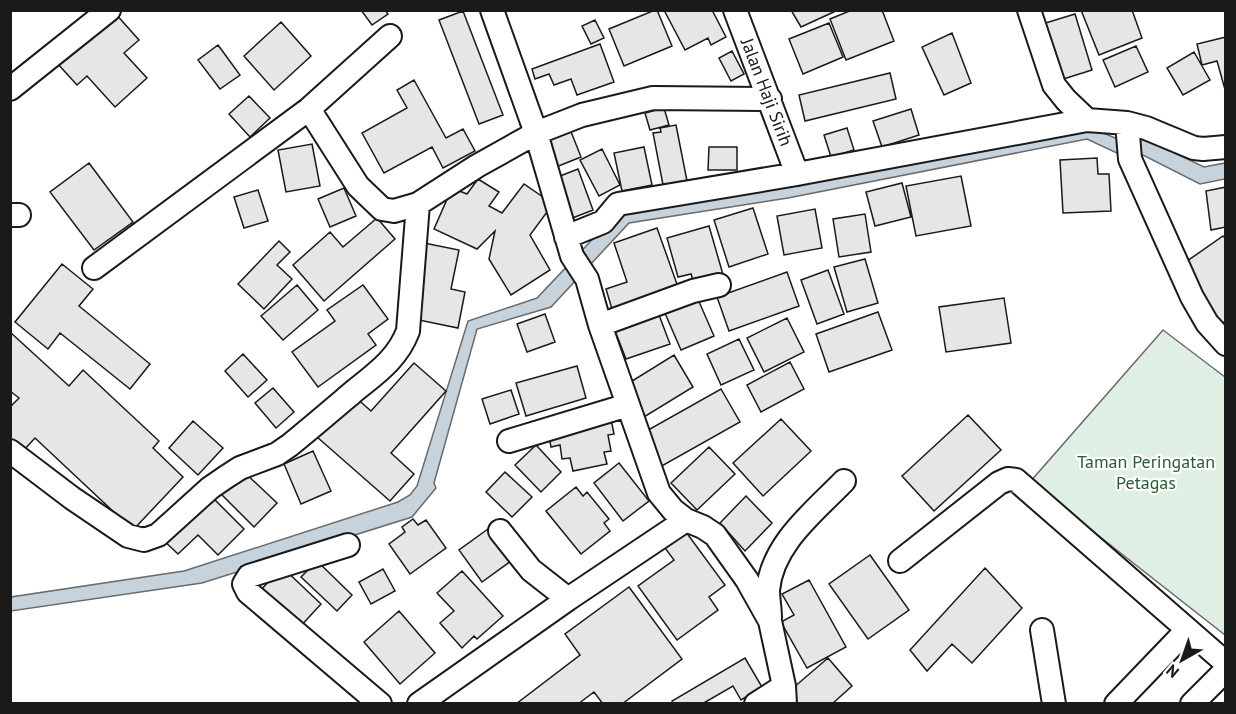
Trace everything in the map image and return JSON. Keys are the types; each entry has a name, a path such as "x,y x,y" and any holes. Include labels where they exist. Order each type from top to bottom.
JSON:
{"street":[{"path":"10,89 109,10"},
{"path":"492,10 536,133 569,246 587,279 600,325 659,493 673,510 686,520 703,526 715,535 747,580 770,621"},
{"name":"Jalan Haji Sirih","path":"735,10 797,174"},
{"path":"1029,10 1054,85 1087,120"},
{"path":"94,268 309,109 390,36"},
{"path":"309,109 353,178 371,200 382,208 394,211 418,204 477,166 536,133 582,115 653,98 770,99"},
{"path":"569,246 603,222 618,204 797,174 1087,120 1127,123 1146,128 1194,148 1226,147"},
{"path":"1127,123 1130,159 1192,297 1207,323 1226,344"},
{"path":"10,451 72,498 128,536 144,540 158,535 210,488 226,477 240,468 277,454 290,445 394,357 403,345 408,331 418,204"},
{"path":"600,325 693,291 719,285"},
{"path":"509,441 628,405"},
{"path":"900,561 999,483 1008,479 1016,480 1226,663"},
{"path":"756,704 784,695 770,621 768,590 774,566 787,540 844,481"},
{"path":"419,704 568,598 686,520"},
{"path":"500,531 531,570 568,598"},
{"path":"348,545 249,576 244,584 248,592 380,704"},
{"path":"1042,630 1054,704"},
{"path":"1116,704 1187,630"},
{"path":"1192,704 1226,670"}],"green space":[{"name":"Taman Peringatan Petagas","path":"1163,330 1225,377 1225,635 1030,482"}],"shaded area":[{"path":"1082,124 1115,138 1137,135 1204,167 1225,163 1225,179 1200,184 1137,152 1119,154 1087,139 788,198 629,223 551,307 477,329 434,483 436,488 412,517 202,583 11,611 11,597 184,571 398,502 410,495 417,486 468,321 537,298 622,208"}],"building":[{"path":"361,10 385,10 388,14 372,25"},
{"path":"657,10 672,46 624,66 609,29"},
{"path":"664,10 712,10 726,37 711,45 708,38 685,50"},
{"path":"791,10 838,10 801,27"},
{"path":"852,10 882,10 894,41 846,60 830,19"},
{"path":"1081,10 1132,10 1142,38 1099,55"},
{"path":"463,11 503,115 479,124 439,20"},
{"path":"114,12 139,40 124,53 147,78 115,107 87,76 77,85 57,63"},
{"path":"1075,14 1092,70 1057,81 1039,25"},
{"path":"595,20 604,38 591,44 582,26"},
{"path":"281,22 311,56 274,90 244,56"},
{"path":"829,23 843,57 803,74 789,39"},
{"path":"952,33 971,83 944,95 922,47"},
{"path":"1226,37 1226,93 1217,61 1202,65 1197,44"},
{"path":"600,44 614,82 577,95 571,79 554,85 549,74 535,79 532,69"},
{"path":"218,45 240,75 220,89 198,60"},
{"path":"1136,46 1148,72 1115,87 1103,60"},
{"path":"732,51 744,74 731,81 719,58"},
{"path":"1194,52 1210,80 1183,95 1167,68"},
{"path":"890,73 896,99 805,121 799,95"},
{"path":"414,80 446,138 463,129 475,151 443,168 432,147 384,173 362,133 407,108 397,90"},
{"path":"249,96 270,118 250,137 229,114"},
{"path":"664,108 669,125 650,130 645,113"},
{"path":"911,109 919,135 882,147 873,121"},
{"path":"568,124 581,157 556,167 543,133"},
{"path":"676,125 688,186 664,190 653,133 661,132 660,128"},
{"path":"847,128 854,150 831,157 824,135"},
{"path":"312,144 320,186 286,192 278,150"},
{"path":"644,147 652,185 622,191 614,153"},
{"path":"709,147 737,147 737,170 708,170"},
{"path":"602,149 620,185 599,196 580,160"},
{"path":"1097,158 1098,174 1109,174 1111,211 1063,213 1060,160"},
{"path":"89,163 133,222 94,250 50,192"},
{"path":"578,169 593,210 570,219 555,178"},
{"path":"961,176 971,226 916,236 906,186"},
{"path":"478,179 499,192 489,206 502,213 524,184 553,204 530,235 550,270 511,295 489,259 495,231 477,249 434,229 452,188 467,194"},
{"path":"902,183 911,217 875,226 866,192"},
{"path":"1226,187 1226,227 1211,230 1206,191"},
{"path":"344,188 356,216 330,227 318,199"},
{"path":"258,190 268,221 244,228 234,197"},
{"path":"753,208 768,254 729,267 714,220"},
{"path":"815,209 822,248 784,255 777,216"},
{"path":"865,214 871,252 839,257 833,219"},
{"path":"377,218 395,239 324,301 293,265 330,232 343,247"},
{"path":"709,226 724,278 695,286 691,274 678,277 667,238"},
{"path":"657,228 678,287 612,309 606,289 627,282 614,243"},
{"path":"1223,236 1226,239 1226,321 1221,324 1180,266"},
{"path":"279,241 290,252 277,265 292,279 264,309 238,284"},
{"path":"424,243 459,250 451,289 465,292 458,328 409,318"},
{"path":"865,259 878,303 847,312 834,267"},
{"path":"62,264 93,289 79,306 150,364 130,389 60,333 48,349 15,322"},
{"path":"828,270 844,314 817,324 801,280"},
{"path":"787,272 799,306 729,331 717,297"},
{"path":"297,285 318,310 283,340 261,316"},
{"path":"363,285 388,319 368,334 376,345 318,387 292,352 335,321 327,310"},
{"path":"697,297 714,336 681,350 664,311"},
{"path":"1004,298 1011,343 946,352 939,307"},
{"path":"656,307 670,344 626,359 612,323"},
{"path":"878,312 892,350 829,372 816,334"},
{"path":"545,314 555,342 527,352 517,324"},
{"path":"787,318 804,352 764,372 747,338"},
{"path":"10,332 69,386 83,370 159,441 153,448 183,477 133,530 35,438 23,451 10,439 10,407 19,398 10,391"},
{"path":"739,339 754,370 721,385 707,354"},
{"path":"243,354 267,380 248,397 225,371"},
{"path":"674,355 693,387 644,417 624,386"},
{"path":"790,362 804,389 761,412 747,385"},
{"path":"414,363 446,391 391,453 414,474 390,501 317,437 354,396 371,411"},
{"path":"577,366 586,398 526,416 516,383"},
{"path":"273,388 294,412 276,428 255,403"},
{"path":"721,389 740,422 660,467 641,434"},
{"path":"511,390 519,414 490,424 482,399"},
{"path":"968,415 1001,450 934,511 902,476"},
{"path":"611,419 614,434 608,435 611,451 604,452 607,464 573,471 570,458 562,459 560,445 551,447 548,432"},
{"path":"781,419 811,451 763,496 733,463"},
{"path":"193,421 223,448 198,475 169,448"},
{"path":"536,445 561,472 541,492 515,465"},
{"path":"709,447 735,474 697,510 671,483"},
{"path":"313,451 331,491 301,504 284,464"},
{"path":"619,463 649,501 623,521 594,483"},
{"path":"242,470 277,503 254,527 220,493"},
{"path":"505,472 532,497 512,517 486,492"},
{"path":"576,487 583,496 587,492 609,519 604,523 610,531 581,554 546,511"},
{"path":"207,492 244,529 218,555 198,535 178,554 160,537"},
{"path":"746,496 772,523 745,551 720,523"},
{"path":"413,519 418,525 426,520 446,548 410,574 389,544 405,532 402,527"},
{"path":"683,528 725,585 709,597 718,610 677,640 638,586 674,560 662,544"},
{"path":"488,529 511,561 482,582 459,550"},
{"path":"870,555 909,610 868,639 829,584"},
{"path":"317,561 352,595 337,611 301,577"},
{"path":"282,567 321,604 299,628 260,591"},
{"path":"985,568 1022,608 972,663 952,644 927,671 910,650"},
{"path":"383,569 395,591 371,604 359,582"},
{"path":"462,571 503,616 477,639 474,636 462,648 440,623 454,611 437,593"},
{"path":"809,580 846,647 807,668 781,622 794,615 782,594"},
{"path":"629,587 682,659 622,704 603,704 594,692 578,704 516,704 580,655 565,634"},
{"path":"399,611 435,653 400,684 364,642"},
{"path":"745,658 762,687 741,700 733,686 702,704 673,704 672,701"},
{"path":"828,658 852,686 832,704 794,704 786,694"}]}
